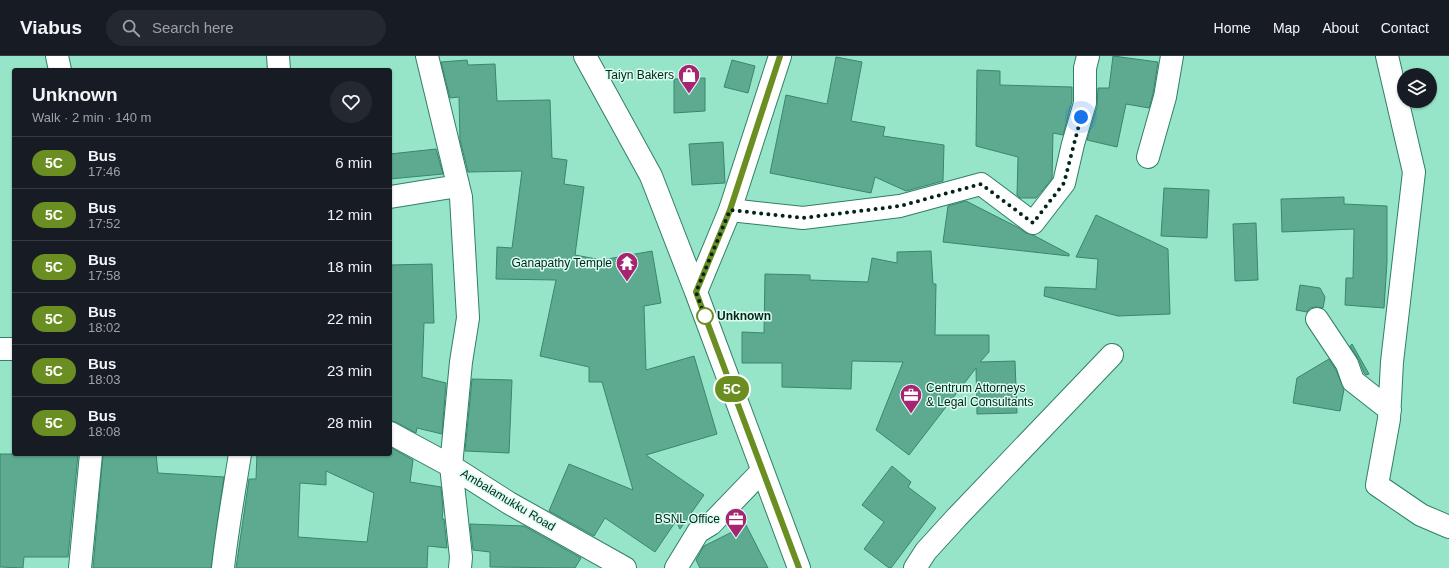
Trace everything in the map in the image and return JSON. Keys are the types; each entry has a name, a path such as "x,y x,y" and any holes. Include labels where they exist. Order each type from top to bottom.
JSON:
{"street":[{"path":"57,56 60,68"},
{"path":"278,56 279,68"},
{"path":"427,56 461,197 468,318 461,362 451,466 461,557 460,568"},
{"path":"585,56 651,176 799,568"},
{"path":"696,292 730,210 780,56"},
{"path":"730,210 803,218 900,206 981,184 1033,223 1064,183 1085,103 1085,68 1088,56"},
{"path":"1148,157 1165,97 1172,56"},
{"path":"1387,56 1414,172 1394,344 1390,410 1377,485 1420,515 1449,527"},
{"path":"392,196 458,186"},
{"path":"1317,319 1347,364 1353,381 1390,410"},
{"path":"0,349 12,349"},
{"path":"914,568 926,551 957,517 1112,355"},
{"name":"Ambalamukku Road","path":"392,434 451,466 509,503 625,568"},
{"path":"80,568 91,456"},
{"path":"223,568 227,530 233,505 240,456"},
{"path":"676,568 698,532 711,524 762,471"}],"building":[{"path":"1113,56 1158,62 1153,94 1149,108 1126,104 1117,147 1087,140 1097,107 1098,88 1109,88"},
{"path":"836,57 862,62 851,121 885,127 883,136 944,145 943,181 906,191 875,177 871,193 770,173 786,95 827,104"},
{"path":"467,60 468,65 495,64 497,101 550,100 552,158 567,160 564,184 584,187 575,255 602,260 652,251 661,303 644,306 646,370 694,356 717,434 646,455 704,495 680,529 676,521 655,552 605,518 594,536 549,511 569,464 633,490 602,382 589,382 589,367 540,356 556,280 496,279 497,247 512,248 522,171 468,172 460,140 459,97 450,98 441,62"},
{"path":"732,60 755,66 748,93 724,87"},
{"path":"977,70 1000,71 1000,85 1072,87 1072,101 1063,135 1053,133 1052,179 1036,198 1020,198 1017,195 1018,157 976,146"},
{"name":"Taiyn Bakers","path":"705,78 705,111 674,113 674,79"},
{"path":"723,142 725,183 692,185 689,144"},
{"path":"436,149 443,174 392,179 392,154"},
{"path":"1164,188 1209,190 1207,238 1161,236"},
{"path":"1344,197 1344,204 1387,206 1387,262 1384,308 1345,305 1346,278 1353,278 1354,229 1282,232 1281,199"},
{"path":"966,201 1069,254 1069,256 943,242 948,206"},
{"path":"1096,215 1168,249 1170,314 1118,316 1044,296 1045,287 1096,289 1098,259 1076,257"},
{"path":"1256,223 1258,280 1235,281 1233,224"},
{"path":"931,251 933,284 936,284 935,335 989,335 989,352 980,362 1015,361 1017,413 977,414 976,368 909,455 876,430 903,362 852,361 851,389 782,387 782,363 742,363 742,332 764,333 765,274 810,275 810,280 868,282 872,258 897,263 897,252"},
{"path":"432,264 434,323 424,323 422,377 446,383 442,434 417,428 416,433 392,421 392,265"},
{"path":"1300,285 1320,288 1325,297 1323,308 1310,308 1307,312 1296,310"},
{"path":"1352,344 1369,374 1366,375 1364,373 1359,360 1350,346"},
{"path":"1329,359 1336,370 1344,389 1340,411 1293,403 1297,378"},
{"path":"472,379 512,380 509,453 465,451"},
{"path":"392,448 413,460 410,482 441,487 443,510 442,519 444,519 447,548 428,546 427,568 236,568 249,479 256,479 257,456 392,456","holes":["326,471 374,493 367,542 298,537 300,483 326,485"]},
{"path":"0,454 12,454 12,456 78,456 68,557 24,557 23,568 0,567"},
{"path":"103,456 156,456 158,473 224,477 211,568 93,568"},
{"path":"892,466 911,482 908,487 936,508 891,568 889,568 864,549 884,522 862,505"},
{"path":"470,524 524,526 581,558 575,568 490,567 490,552 473,550"},
{"name":"BSNL Office","path":"746,525 768,568 700,568 696,560 704,546"}],"bus line":[{"name":"5C","path":"780,56 730,210 696,292 799,568"}],"place":[{"name":"Taiyn Bakers","path":"689,94"},
{"name":"Ganapathy Temple","path":"627,282"},
{"name":"Unknown","path":"705,316"},
{"name":"Centrum Attorneys & Legal Consultants","path":"911,414"},
{"name":"BSNL Office","path":"736,538"}],"route":[{"path":"705,316 707,322 696,292 730,210 803,218 900,206 981,184 1033,223 1064,183 1081,117"}]}
